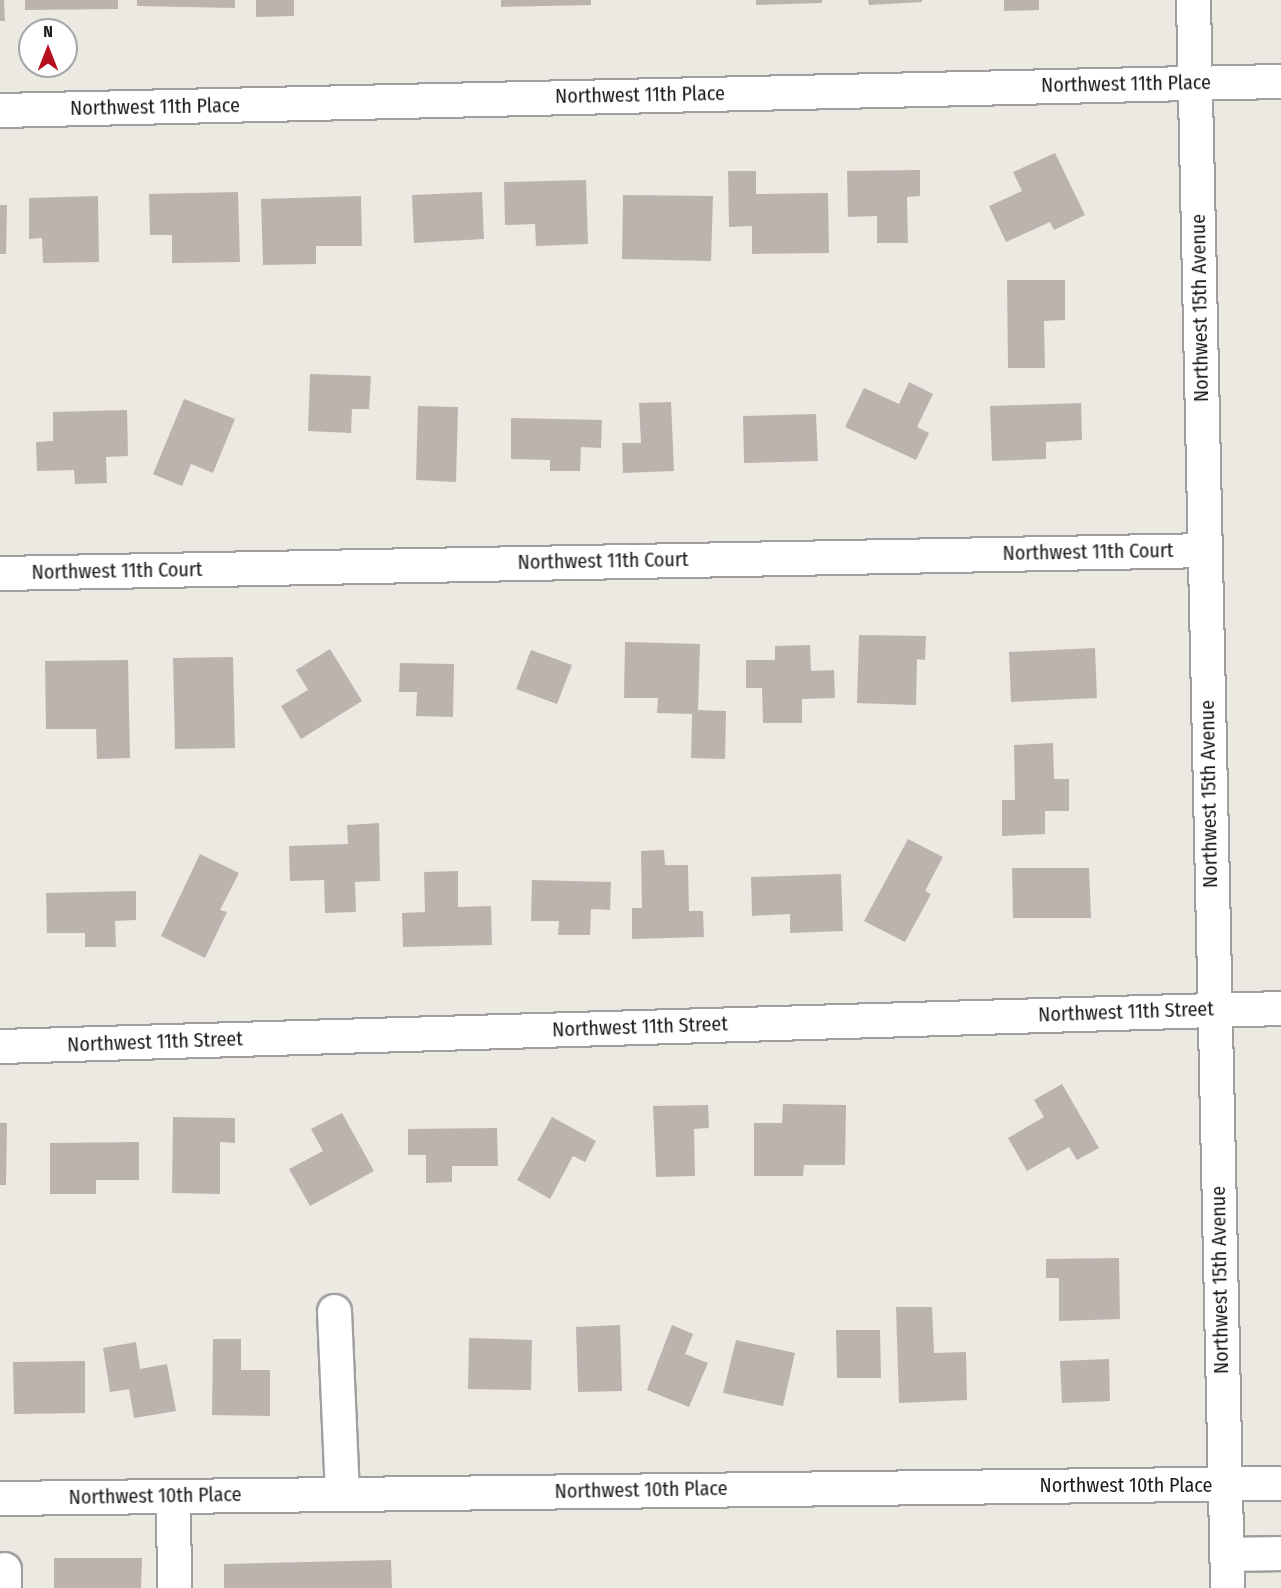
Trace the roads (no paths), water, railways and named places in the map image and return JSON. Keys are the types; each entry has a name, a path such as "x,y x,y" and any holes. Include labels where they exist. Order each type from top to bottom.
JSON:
{"street":[{"name":"Northwest 15th Avenue","path":"1193,0 1227,1588"},
{"name":"Northwest 11th Place","path":"0,110 1281,81"},
{"name":"Northwest 11th Court","path":"0,573 1205,550"},
{"name":"Northwest 11th Street","path":"0,1046 1281,1008"},
{"path":"334,1311 342,1494"},
{"name":"Northwest 10th Place","path":"0,1498 1281,1483"},
{"path":"173,1496 174,1588"},
{"path":"1227,1554 1281,1553"}]}
